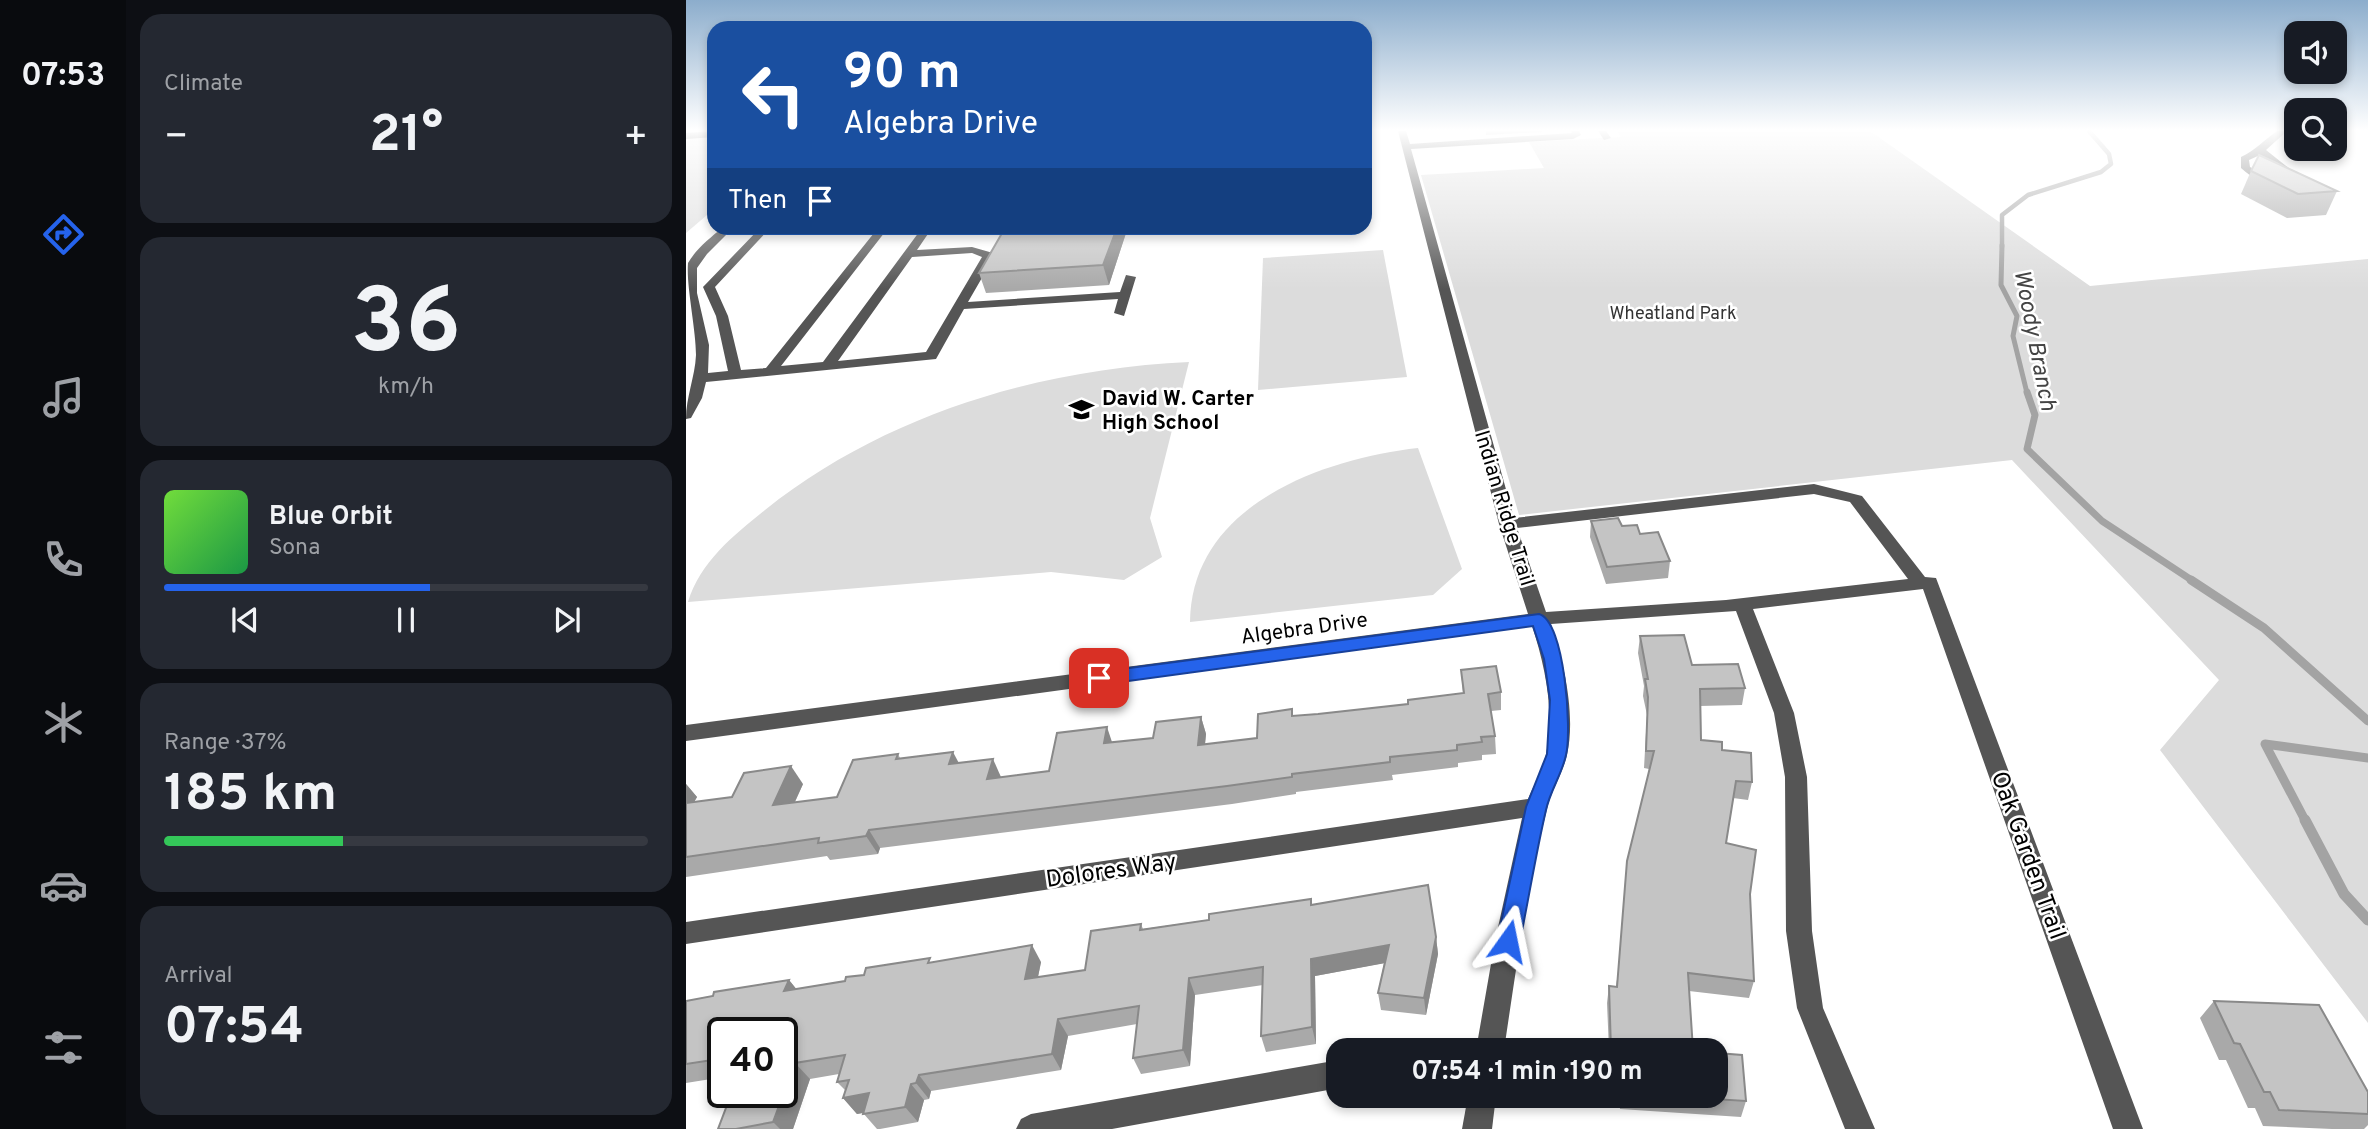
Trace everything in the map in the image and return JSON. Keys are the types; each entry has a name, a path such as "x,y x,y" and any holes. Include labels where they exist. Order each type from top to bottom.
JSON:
{"street":[{"name":"Indian Ridge Trail","path":"1416,184 1507,524 1553,659 1559,700 1557,754 1536,807 1508,941 1492,1038"},
{"path":"686,415 700,379 701,337 688,295 690,269 720,235"},
{"path":"735,373 722,316 709,287 758,235"},
{"path":"771,370 877,235"},
{"path":"828,365 922,235"},
{"path":"700,379 735,373 931,356 988,257 987,253 972,250 908,254"},
{"path":"1120,313 1130,277"},
{"path":"959,306 1125,295"},
{"name":"Oak Garden Trail","path":"1507,524 1814,489 1856,499 1925,582 2128,1129"},
{"name":"Algebra Drive","path":"686,733 1539,619 1741,604 1925,582"},
{"path":"1741,604 1764,655 1784,713 1796,777 1800,931 1811,1008 1833,1069 1860,1129"},
{"name":"Dolores Way","path":"686,933 1536,807"},
{"path":"1031,1129 1326,1076"},
{"path":"1477,1129 1480,1108"}],"green space":[{"path":"686,184 707,184 707,215 686,233"},
{"name":"Wheatland Park","path":"1424,184 1945,184 2090,286 2368,259 2368,1023 2160,750 2219,680 2012,460 1519,515"},
{"path":"1383,250 1407,377 1258,390 1263,258"},
{"path":"1189,362 1150,518 1162,557 1124,580 1051,572 688,602 701,574 719,550 765,510 811,477 860,448 912,423 965,403 1020,387 1132,366"},
{"path":"1418,448 1462,569 1433,595 1190,622 1196,582 1212,547 1237,519 1268,496 1303,477 1380,454"}],"building":[{"path":"2277,184 2321,184 2337,191 2298,194"},
{"path":"1001,235 1114,235 1103,265 979,273"},
{"path":"1618,518 1622,526 1637,525 1640,534 1658,532 1670,561 1607,567 1591,521"},
{"path":"1684,635 1692,665 1738,664 1745,688 1700,689 1701,740 1722,742 1722,750 1751,753 1752,782 1736,781 1726,843 1756,850 1750,894 1754,981 1688,973 1692,1038 1611,1038 1609,986 1617,987 1627,861 1654,751 1646,751 1648,697 1645,679 1648,679 1640,636"},
{"path":"1496,666 1501,692 1488,694 1495,736 1481,737 1482,742 1457,745 1457,750 1390,757 1390,762 1292,774 1292,777 1227,786 869,830 866,836 818,843 819,838 686,857 686,803 732,797 744,773 791,766 773,805 837,797 853,760 898,754 896,759 953,752 949,764 993,759 987,779 1049,771 1057,733 1107,727 1104,743 1153,738 1156,722 1201,717 1198,745 1257,738 1258,714 1292,709 1292,716 1318,714 1408,704 1408,700 1464,693 1461,670"},
{"path":"1428,885 1436,937 1424,998 1378,993 1389,945 1311,959 1312,1027 1261,1036 1263,967 1189,978 1183,1050 1133,1058 1139,1006 1058,1019 1052,1054 919,1075 916,1083 911,1084 905,1107 863,1114 869,1093 843,1098 849,1080 837,1082 845,1055 798,1063 798,1017 707,1017 707,1061 686,1064 686,1001 713,996 714,992 789,980 784,991 845,981 846,977 864,975 866,968 930,958 928,963 1032,945 1025,979 1085,970 1091,931 1141,924 1140,930 1209,920 1209,914 1311,899 1311,905"},
{"path":"2214,1001 2319,1005 2368,1092 2368,1114 2279,1110 2270,1092 2264,1092 2240,1044 2234,1043"},
{"path":"1728,1054 1742,1055 1746,1101 1728,1100"},
{"path":"726,1108 778,1108 773,1122 736,1129 718,1129"}],"waterway":[{"name":"Woody Branch","path":"2002,245 2002,215 2028,195 2064,184"},
{"name":"Woody Branch","path":"2002,245 2001,285 2017,316 2013,336 2027,393"},
{"name":"Woody Branch","path":"2027,392 2035,415 2027,449 2102,521 2193,581"},
{"name":"Woody Branch","path":"2191,580 2264,628 2368,721"},
{"name":"Woody Branch","path":"2306,822 2265,744 2368,758"},
{"name":"Woody Branch","path":"2305,820 2344,894 2368,920"}],"place":[{"name":"David W. Carter High School","path":"1082,410"}],"route":[{"path":"1099,678 1539,619 1553,659 1559,700 1557,754 1536,807 1508,941"}]}
